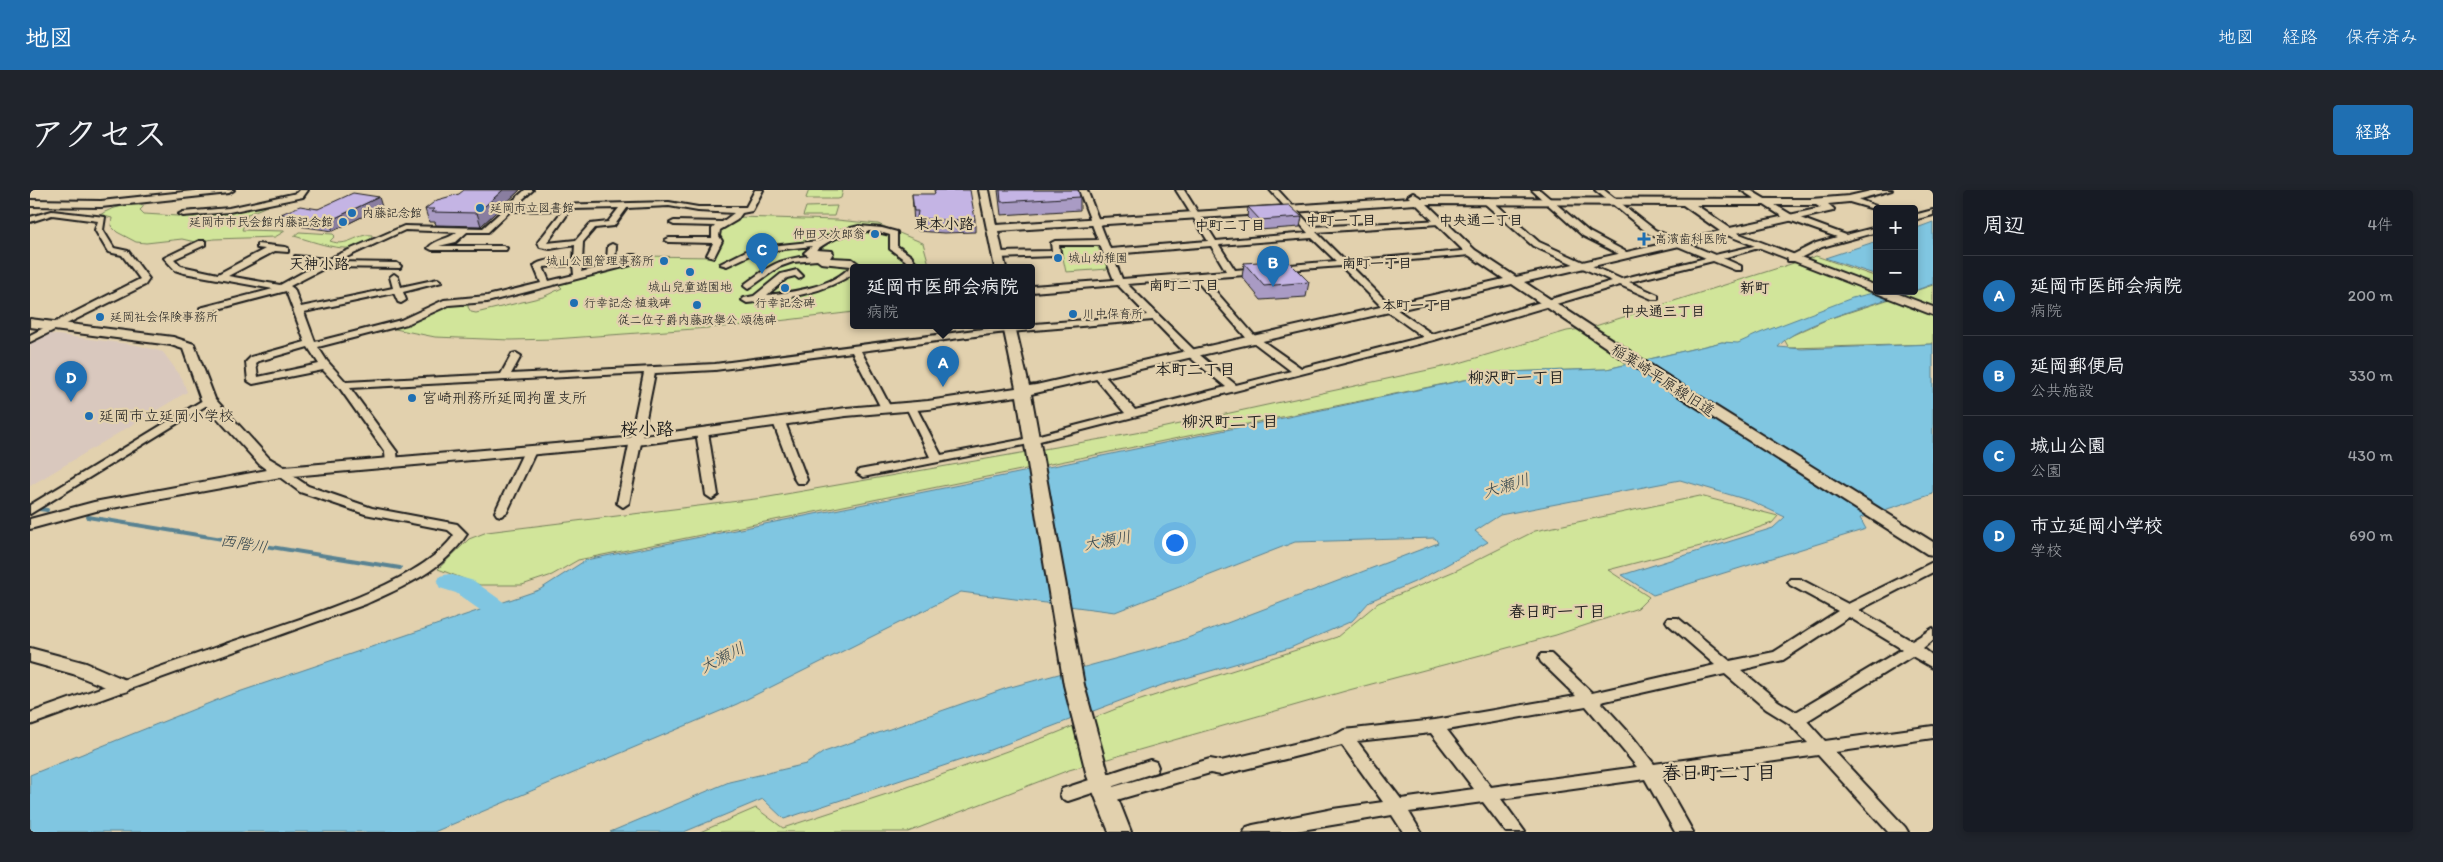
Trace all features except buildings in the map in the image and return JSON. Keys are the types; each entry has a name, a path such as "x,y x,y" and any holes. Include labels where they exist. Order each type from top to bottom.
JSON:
{"street":[{"path":"30,203 101,204 229,190"},
{"path":"184,214 229,210 300,195 304,190"},
{"path":"203,310 282,288 328,263 404,228 484,230 528,190"},
{"path":"508,209 679,204 698,209 739,211 749,209 760,190"},
{"path":"984,190 999,264"},
{"path":"1083,190 1106,252 1120,282 1191,353 1233,388"},
{"path":"1180,190 1232,273"},
{"path":"1274,190 1312,232 1387,307 1431,338"},
{"name":"稲葉崎平原線旧道","path":"1408,190 1417,201 1471,252 1512,280 1672,386 1929,544"},
{"path":"1536,190 1586,234 1626,254"},
{"path":"1599,190 1652,232 1738,268"},
{"path":"1670,190 1728,232 1758,247 1873,289"},
{"path":"1745,190 1789,217 1846,238"},
{"path":"991,228 1417,201 1817,201 1848,199 1887,190"},
{"path":"1848,199 1873,207"},
{"path":"1486,200 1530,241 1578,265 1655,297"},
{"path":"34,518 192,487 281,472 392,464 637,441 886,408 911,407 1023,390 1098,375 1387,307 1829,209 1817,201"},
{"path":"580,276 577,273 579,242 593,226 611,224 624,206"},
{"path":"568,208 542,242 543,245 550,247 579,242"},
{"path":"674,223 721,224 734,218 739,211"},
{"path":"1918,217 1933,212"},
{"path":"30,220 52,213 102,219 99,230 111,250 125,253 145,279 142,283 30,339"},
{"path":"1106,252 1439,222"},
{"path":"711,256 718,241 715,234 721,224"},
{"path":"748,286 771,268 788,261 828,256 829,253 808,253 837,233 856,229 894,234 893,247 913,264"},
{"path":"453,240 464,230"},
{"path":"1793,260 1811,248 1873,230"},
{"path":"471,240 438,242 432,248 503,248"},
{"path":"669,240 718,241"},
{"path":"997,255 1056,253 1055,243 1103,242"},
{"path":"202,243 168,258 178,268 290,289 312,344 326,366 391,452 392,464"},
{"path":"724,264 755,250 820,243"},
{"path":"260,246 285,250"},
{"path":"546,284 538,266 541,264 609,262 612,260 612,246"},
{"path":"862,473 937,458 1031,444 1131,414 1431,338 1619,282 1712,257 1758,247"},
{"path":"219,277 274,248"},
{"path":"1035,289 1471,252"},
{"path":"326,366 253,381 251,362 312,344 404,322 448,302 487,299 546,284 558,283 628,263 633,257"},
{"path":"298,258 328,263 397,266"},
{"path":"788,261 842,260 855,264"},
{"path":"799,276 797,273 784,276 752,299 789,295 815,289 850,272"},
{"path":"1197,276 1253,338 1298,371"},
{"path":"394,277 401,300"},
{"path":"299,310 438,282"},
{"path":"1889,295 1933,311"},
{"path":"1035,325 1154,317"},
{"path":"30,323 182,344 192,352 208,400 264,460 304,489 369,511 452,527 461,534 450,548 428,565 380,592 327,614 30,719"},
{"path":"342,386 650,372 715,367 995,329"},
{"path":"1009,329 1023,390 1074,685 1102,785 1120,832"},
{"path":"855,349 886,408"},
{"path":"504,378 516,356"},
{"path":"623,503 650,372"},
{"path":"1098,375 1131,414"},
{"path":"34,518 208,400"},
{"path":"911,407 937,458"},
{"path":"779,422 801,480"},
{"path":"702,432 712,495"},
{"path":"501,512 530,451"},
{"path":"1346,738 1344,736 1435,726 1590,699 1778,656 1849,610 1933,566"},
{"path":"1795,582 1849,610 1933,663"},
{"path":"1673,621 1772,705 1796,720 1898,832"},
{"path":"1796,720 1897,660 1933,633"},
{"path":"30,656 78,668 121,686"},
{"path":"1546,658 1590,699 1650,771 1684,832"},
{"path":"1435,726 1462,758 1487,795 1516,832"},
{"path":"1253,832 1333,816 1398,809 1650,771 1933,732"},
{"path":"1068,794 1102,785 1210,766 1221,768 1346,738"},
{"path":"1346,738 1398,809 1412,832"},
{"path":"1102,785 1150,767"}],"shaded area":[{"name":"延岡市立延岡小学校","path":"50,334 137,345 163,352 182,378 187,392 30,486 30,344"}],"green space":[{"path":"809,190 843,190 841,198 838,199 808,199 806,198"},
{"path":"290,199 274,203 248,214 242,230 285,231 275,237 214,239 195,242 182,239 146,243 136,242 117,232 111,226 112,218 100,215 115,208 133,205 144,206 140,210 144,214 194,217"},
{"path":"837,206 834,216 803,216 806,207"},
{"path":"738,217 837,220 878,224 923,243 929,264 850,264 850,312 736,326 554,339 510,340 435,337 390,328 434,307 468,301 468,307 471,312 476,313 543,297 562,288 558,284 626,265 634,265 640,256 715,257 722,244 717,232"},
{"path":"299,232 333,234 335,236 330,241 336,243 347,242 367,235 372,235 372,237 365,244 346,248 323,245 294,236"},
{"path":"1096,243 1108,269 1066,272 1060,244"},
{"path":"1816,256 1873,276 1873,294 1738,344 1722,342 1607,369 1503,372 578,560 552,575 522,585 480,585 438,569 469,539 487,532 763,498 1147,431 1456,364 1567,331 1589,328"},
{"path":"1933,285 1933,344 1789,348 1784,339 1828,319 1902,295 1918,295 1918,290"},
{"path":"1700,496 1778,516 1772,523 1716,542 1608,570 1649,597 1638,608 1556,635 1349,690 1069,770 908,832 700,832 756,808 783,828 905,788 1054,734 1128,704 1337,637 1378,603 1457,570 1535,531"}],"water":[{"path":"1933,222 1933,284 1918,290 1918,250 1918,228"},
{"path":"1873,242 1873,274 1825,258"},
{"name":"大瀬川","path":"1873,293 1873,295 1900,295 1820,322 1787,338 1778,347 1802,349 1933,344 1933,494 1860,518 1866,529 1653,595 1622,575 1773,528 1785,517 1751,501 1680,480 1500,515 1475,531 1488,542 1419,580 1370,601 1352,621 1290,648 1162,685 982,753 784,819 763,799 684,832 610,832 729,782 806,764 824,752 1007,688 1177,642 1438,543 1435,538 1295,542 1115,612 961,592 737,704 434,832 30,832 30,775 227,696 539,590 586,560 1078,461 1503,372 1607,369 1722,342 1738,343 1852,298"}],"waterway":[{"path":"39,509 47,510"},
{"name":"西階川","path":"88,517 400,568"},
{"name":"西階川","path":"449,582 465,587 517,624"}],"place":[{"name":"延岡市立図書館","path":"480,208"},
{"name":"内藤記念館","path":"352,213"},
{"name":"延岡市市民会館内藤記念館","path":"343,222"},
{"name":"仲田又次郎翁","path":"875,234"},
{"name":"高濱歯科医院","path":"1644,239"},
{"name":"城山幼稚園","path":"1058,258"},
{"name":"城山公園管理事務所","path":"664,261"},
{"name":"城山兒童遊園地","path":"690,272"},
{"name":"城山公園","path":"762,274"},
{"name":"延岡郵便局","path":"1273,287"},
{"name":"行幸記念碑","path":"785,288"},
{"name":"行幸記念 植栽碑","path":"574,303"},
{"name":"従二位子爵内藤政擧公 頌徳碑","path":"697,305"},
{"name":"川中保育所","path":"1073,314"},
{"name":"延岡社会保険事務所","path":"100,317"},
{"name":"延岡市医師会病院","path":"943,387"},
{"name":"宮崎刑務所延岡拘置支所","path":"412,398"},
{"name":"市立延岡小学校","path":"71,402"},
{"name":"延岡市立延岡小学校","path":"89,416"}],"district":[{"name":"中町一丁目","path":"1341,220"},
{"name":"中央通二丁目","path":"1481,220"},
{"name":"東本小路","path":"944,224"},
{"name":"中町二丁目","path":"1230,225"},
{"name":"南町一丁目","path":"1377,263"},
{"name":"天神小路","path":"319,264"},
{"name":"南町二丁目","path":"1184,285"},
{"name":"新町","path":"1755,288"},
{"name":"本町一丁目","path":"1417,305"},
{"name":"中央通三丁目","path":"1663,311"},
{"name":"本町二丁目","path":"1195,369"},
{"name":"柳沢町一丁目","path":"1516,377"},
{"name":"柳沢町二丁目","path":"1230,421"},
{"name":"桜小路","path":"647,429"},
{"name":"春日町一丁目","path":"1557,611"},
{"name":"春日町二丁目","path":"1719,772"}]}
